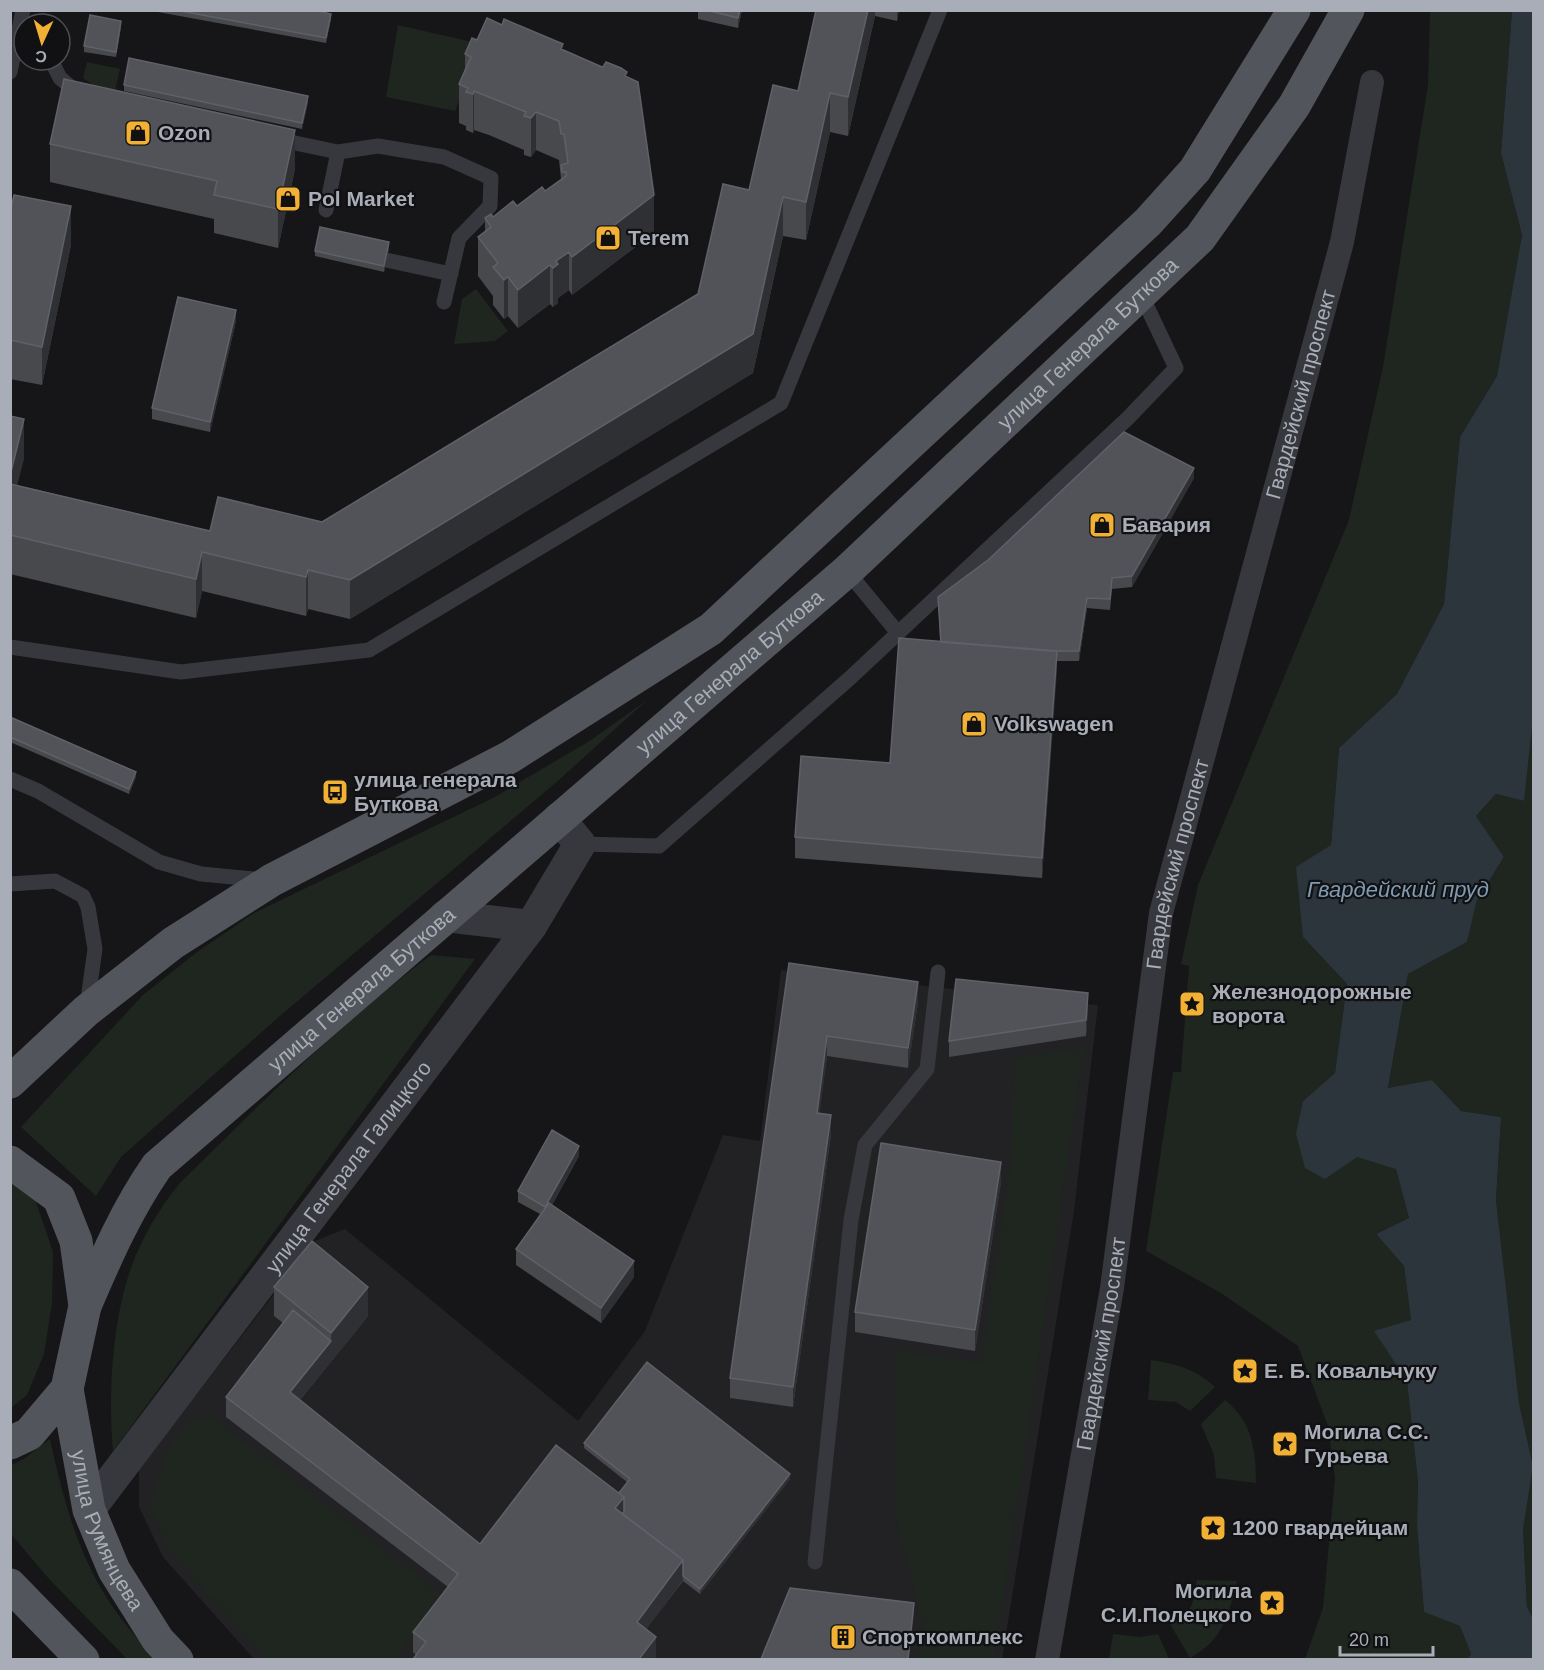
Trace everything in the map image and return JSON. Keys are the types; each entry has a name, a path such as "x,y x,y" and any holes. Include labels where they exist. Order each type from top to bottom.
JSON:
{"main road":[{"path":"10,1082 86,1011 172,943 272,880 510,757 711,629 1148,222 1195,170 1294,10"},
{"name":"улица Генерала Буткова","path":"85,1305 108,1252 141,1190 157,1166 847,571 1200,238 1294,106 1348,10"},
{"path":"10,1162 59,1198 76,1241 85,1305 67,1389 29,1434 10,1443"},
{"name":"улица Румянцева","path":"67,1389 89,1510 114,1570 158,1640 177,1659"},
{"path":"10,1585 82,1659"}],"street":[{"name":"Гвардейский проспект","path":"1047,1659 1112,1288 1161,914 1339,253 1372,82"},
{"path":"559,818 580,844"},
{"name":"улица Генерала Галицкого","path":"89,1510 531,926 580,844"},
{"path":"445,916 531,926"}],"lane":[{"path":"10,72 26,10"},
{"path":"10,647 181,672 369,650 781,403 940,10"},
{"path":"57,72 60,78 80,95 92,98"},
{"path":"260,135 338,153 378,146 444,157 491,178 490,206 459,238 444,302"},
{"path":"326,210 338,153"},
{"path":"386,260 451,274"},
{"path":"580,844 659,846 850,678 1128,418 1176,368 1141,294"},
{"path":"847,571 898,633"},
{"path":"10,779 38,791 159,862 201,874 272,880"},
{"path":"10,884 55,881 83,896 88,907 95,949 86,1011"},
{"path":"815,1562 851,1220 865,1145 927,1069 938,972"}],"shaded area":[{"path":"1430,11 1512,11 1501,153 1522,235 1497,376 1460,437 1444,604 1397,694 1339,748 1331,845 1303,937 1347,984 1335,1073 1303,1101 1357,1157 1396,1168 1409,1218 1376,1234 1404,1266 1411,1320 1375,1332 1407,1381 1418,1482 1417,1526 1424,1612 1460,1626 1471,1654 1466,1659 1305,1659 1323,1608 1335,1478 1328,1426 1298,1346 1221,1293 1146,1251 1173,1072 1181,1072 1189,966 1181,964 1198,885 1349,520 1383,367 1428,85"},
{"path":"398,25 481,44 455,111 386,97"},
{"path":"87,62 120,69 114,95 105,93 83,78"},
{"path":"476,289 508,331 495,341 454,344 462,299"},
{"path":"647,700 559,780 281,1015 121,1157 96,1196 21,1127 143,995 197,952 254,913 493,798 591,740"},
{"path":"1533,708 1533,1466 1519,1403 1496,1200 1501,1117 1461,1111 1432,1080 1388,1089 1408,974 1467,942 1477,900 1504,857 1476,816 1496,794 1524,801"},
{"path":"431,955 475,959 113,1451 111,1383 119,1311 135,1257 158,1213 179,1184 301,1065 365,1008"},
{"path":"781,970 1098,1005 1074,1211 1002,1659 254,1659 163,1557 139,1507 139,1469 315,1241 345,1229 578,1421 645,1331 723,1135 760,1141"},
{"path":"1084,1048 994,1659 918,1659 922,1622 895,1516 896,1351 981,1363 1010,1170 1015,1058"},
{"path":"11,1181 35,1199 53,1252 52,1303 44,1354 27,1395 11,1408"},
{"path":"1151,1360 1185,1368 1215,1387 1190,1411 1176,1402 1148,1400"},
{"path":"1225,1400 1241,1417 1251,1437 1256,1483 1216,1478 1214,1455 1201,1424"},
{"path":"212,1417 439,1593 397,1659 266,1659 169,1550 150,1508 164,1458 187,1422"},
{"path":"50,1439 67,1506 91,1571 120,1617 156,1659 127,1659 50,1580 11,1534 10,1466"},
{"path":"1533,1466 1533,1619 1527,1608 1523,1530"},
{"path":"1197,1580 1237,1581 1223,1626 1210,1643 1190,1658 1170,1624 1188,1611"},
{"path":"1113,1634 1140,1637 1158,1634 1169,1659 1109,1659"}],"water":[{"name":"Гвардейский пруд","path":"1512,11 1534,11 1534,708 1524,801 1496,794 1476,816 1504,857 1477,900 1467,942 1408,974 1388,1088 1432,1080 1461,1111 1501,1117 1496,1200 1519,1403 1533,1466 1523,1530 1527,1607 1533,1619 1533,1659 1466,1660 1471,1654 1460,1626 1424,1612 1417,1526 1418,1482 1407,1381 1374,1331 1411,1320 1404,1266 1376,1234 1409,1218 1396,1169 1357,1157 1325,1179 1305,1168 1296,1134 1303,1101 1335,1073 1347,984 1303,937 1296,867 1331,845 1339,748 1397,694 1444,604 1460,437 1497,376 1522,235 1501,153"}],"building":[{"path":"175,10 314,10 331,14 326,38"},
{"path":"706,10 740,10 738,18"},
{"path":"816,10 868,10 848,97 830,93 806,202 783,197 753,334 350,580 308,570 306,577 202,552 196,579 10,535 10,484 210,531 218,497 322,522 698,294 723,184 749,190 773,85 798,91"},
{"path":"90,15 121,21 116,52 84,46"},
{"path":"487,18 502,25 504,19 563,44 561,49 602,67 606,62 621,68 627,72 625,76 638,82 654,195 572,257 569,252 556,261 558,264 553,268 550,265 518,290 508,277 504,280 493,267 498,263 478,237 491,227 485,218 491,214 493,217 513,201 517,206 542,187 545,191 566,176 566,172 562,172 561,165 568,163 564,134 561,134 559,121 536,112 531,118 524,116 526,112 474,91 473,94 466,92 468,88 459,84 471,57 465,54 472,38 477,40"},
{"path":"129,58 308,96 302,123 124,85"},
{"path":"64,79 295,130 278,209 214,195 217,181 50,144"},
{"path":"14,195 71,206 42,347 10,340 10,212"},
{"path":"320,227 389,242 384,266 315,251"},
{"path":"178,297 236,310 210,422 152,408"},
{"path":"10,416 24,419 10,476"},
{"name":"Бавария","path":"1124,432 1194,468 1132,576 1112,578 1110,599 1087,598 1079,651 1051,651 941,642 938,597 988,560"},
{"name":"Volkswagen","path":"899,638 1057,651 1042,858 795,837 801,756 890,763"},
{"path":"10,717 136,772 129,789 10,737"},
{"path":"789,963 918,982 908,1048 827,1036 817,1113 831,1115 793,1387 730,1378"},
{"path":"956,979 1088,993 1086,1020 949,1041"},
{"path":"552,1130 579,1146 545,1207 518,1191"},
{"path":"881,1143 1001,1162 975,1330 855,1312"},
{"path":"549,1203 634,1261 601,1308 516,1249"},
{"path":"312,1241 368,1287 331,1333 274,1287"},
{"path":"293,1310 331,1341 290,1392 480,1544 556,1445 624,1497 615,1508 683,1560 637,1622 656,1637 639,1659 413,1659 426,1642 413,1632 458,1574 226,1397"},
{"path":"647,1362 790,1474 700,1589 683,1576 683,1560 622,1514 624,1497 619,1493 630,1479 584,1443"},
{"name":"Спорткомплекс","path":"790,1588 914,1603 908,1659 761,1659"}],"place":[{"name":"Ozon","path":"138,133"},
{"name":"Pol Market","path":"288,199"},
{"name":"Terem","path":"608,238"},
{"name":"Бавария","path":"1102,525"},
{"name":"Volkswagen","path":"974,724"},
{"name":"улица генерала Буткова","path":"335,792"},
{"name":"Железнодорожные ворота","path":"1192,1004"},
{"name":"Е. Б. Ковальчуку","path":"1245,1371"},
{"name":"Могила С.С. Гурьева","path":"1285,1444"},
{"name":"1200 гвардейцам","path":"1213,1528"},
{"name":"Могила С.И.Полецкого","path":"1272,1603"},
{"name":"Спорткомплекс","path":"843,1637"}]}
